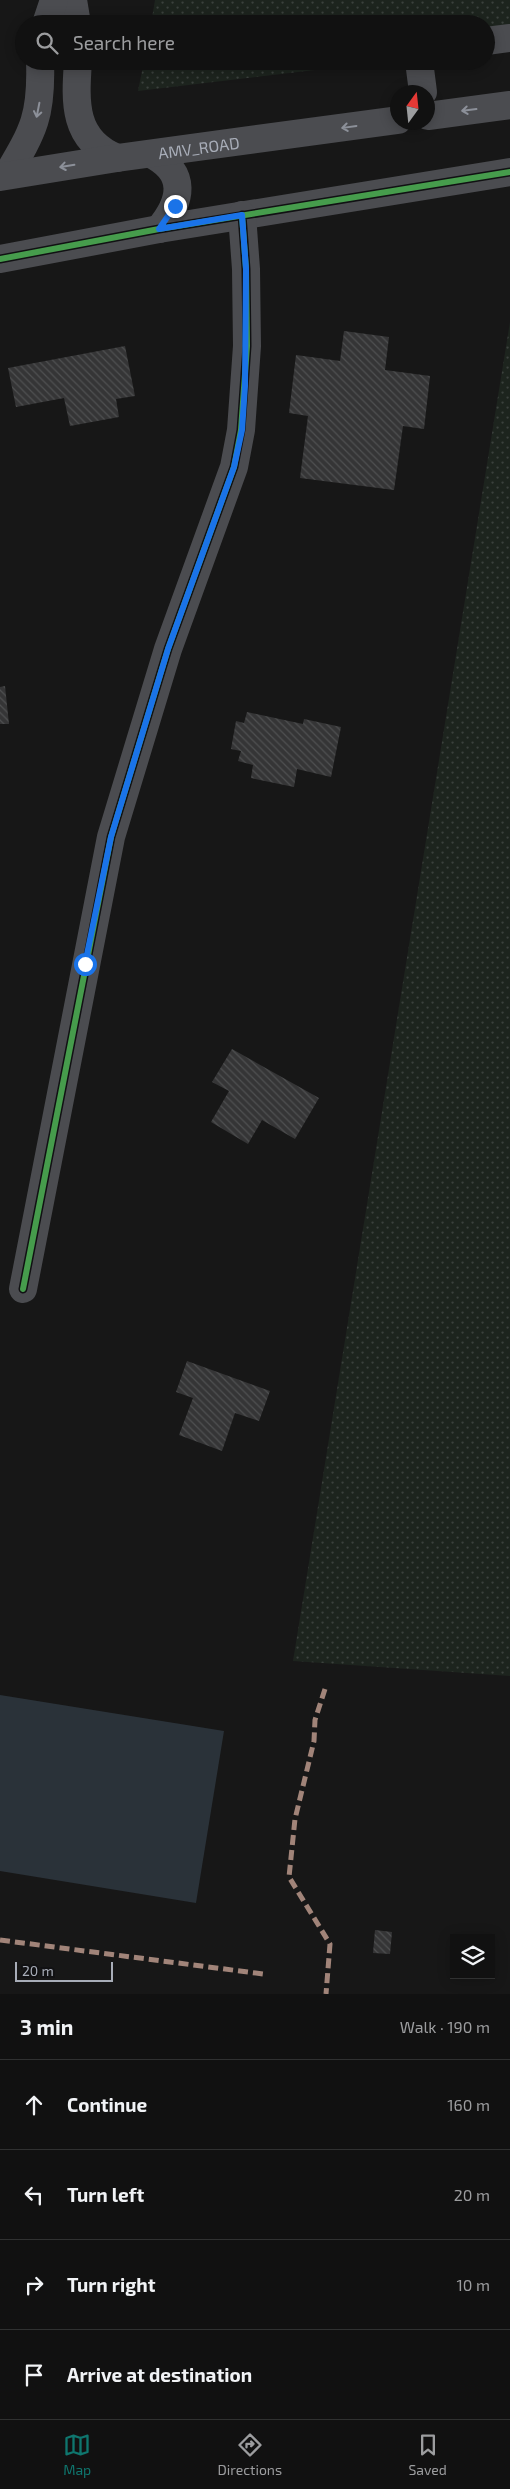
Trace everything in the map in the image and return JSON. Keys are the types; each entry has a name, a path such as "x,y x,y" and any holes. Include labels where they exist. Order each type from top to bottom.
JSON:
{"street":[{"path":"49,15 54,0"},
{"path":"73,0 76,15"},
{"path":"495,40 510,38"},
{"path":"4,176 31,132 38,115 41,97 40,70"},
{"path":"78,70 80,122 85,135 94,146 116,158"},
{"path":"420,70 422,85"},
{"path":"435,115 510,105"},
{"name":"AMV_ROAD","path":"4,176 116,158 390,121"},
{"path":"151,154 163,160 172,170 177,181 178,194 175,206 159,229"},
{"path":"0,259 159,229 510,172"},
{"path":"23,1289 111,837 168,649 234,467 240,439 247,346 246,269 242,215"}],"shaded area":[{"path":"155,0 510,0 510,47 495,49 495,15 152,15"},
{"path":"142,70 314,70 138,91"},
{"path":"510,322 510,1676 293,1661"},
{"path":"0,1695 224,1731 196,1903 0,1871"}],"building":[{"path":"344,331 389,337 385,370 430,376 424,429 403,426 394,490 300,478 308,416 289,413 296,355 340,361"},
{"path":"125,346 135,396 116,399 119,417 70,426 64,398 16,407 8,368"},
{"path":"5,686 9,724 0,724 0,687"},
{"path":"247,712 303,724 304,719 341,727 331,777 297,769 294,787 251,778 253,765 238,761 241,751 231,749 236,721 244,723"},
{"path":"232,1049 319,1098 295,1139 262,1120 248,1144 211,1122 229,1091 212,1082"},
{"path":"187,1361 270,1391 259,1421 235,1413 222,1451 179,1435 193,1398 176,1392"},
{"path":"375,1930 392,1932 390,1954 373,1953"}],"marked path":[{"path":"325,1689 315,1720 314,1741 295,1819 289,1877 330,1944 326,1994"},
{"path":"0,1940 263,1974"}],"cycle path":[{"path":"0,259 159,229 510,172"},
{"path":"23,1289 111,837 168,649 234,467 241,430 247,346 246,269 242,215"}],"route":[{"path":"85,964 111,837 168,649 234,467 242,430 247,346 246,269 242,215 159,229 175,206"}]}
